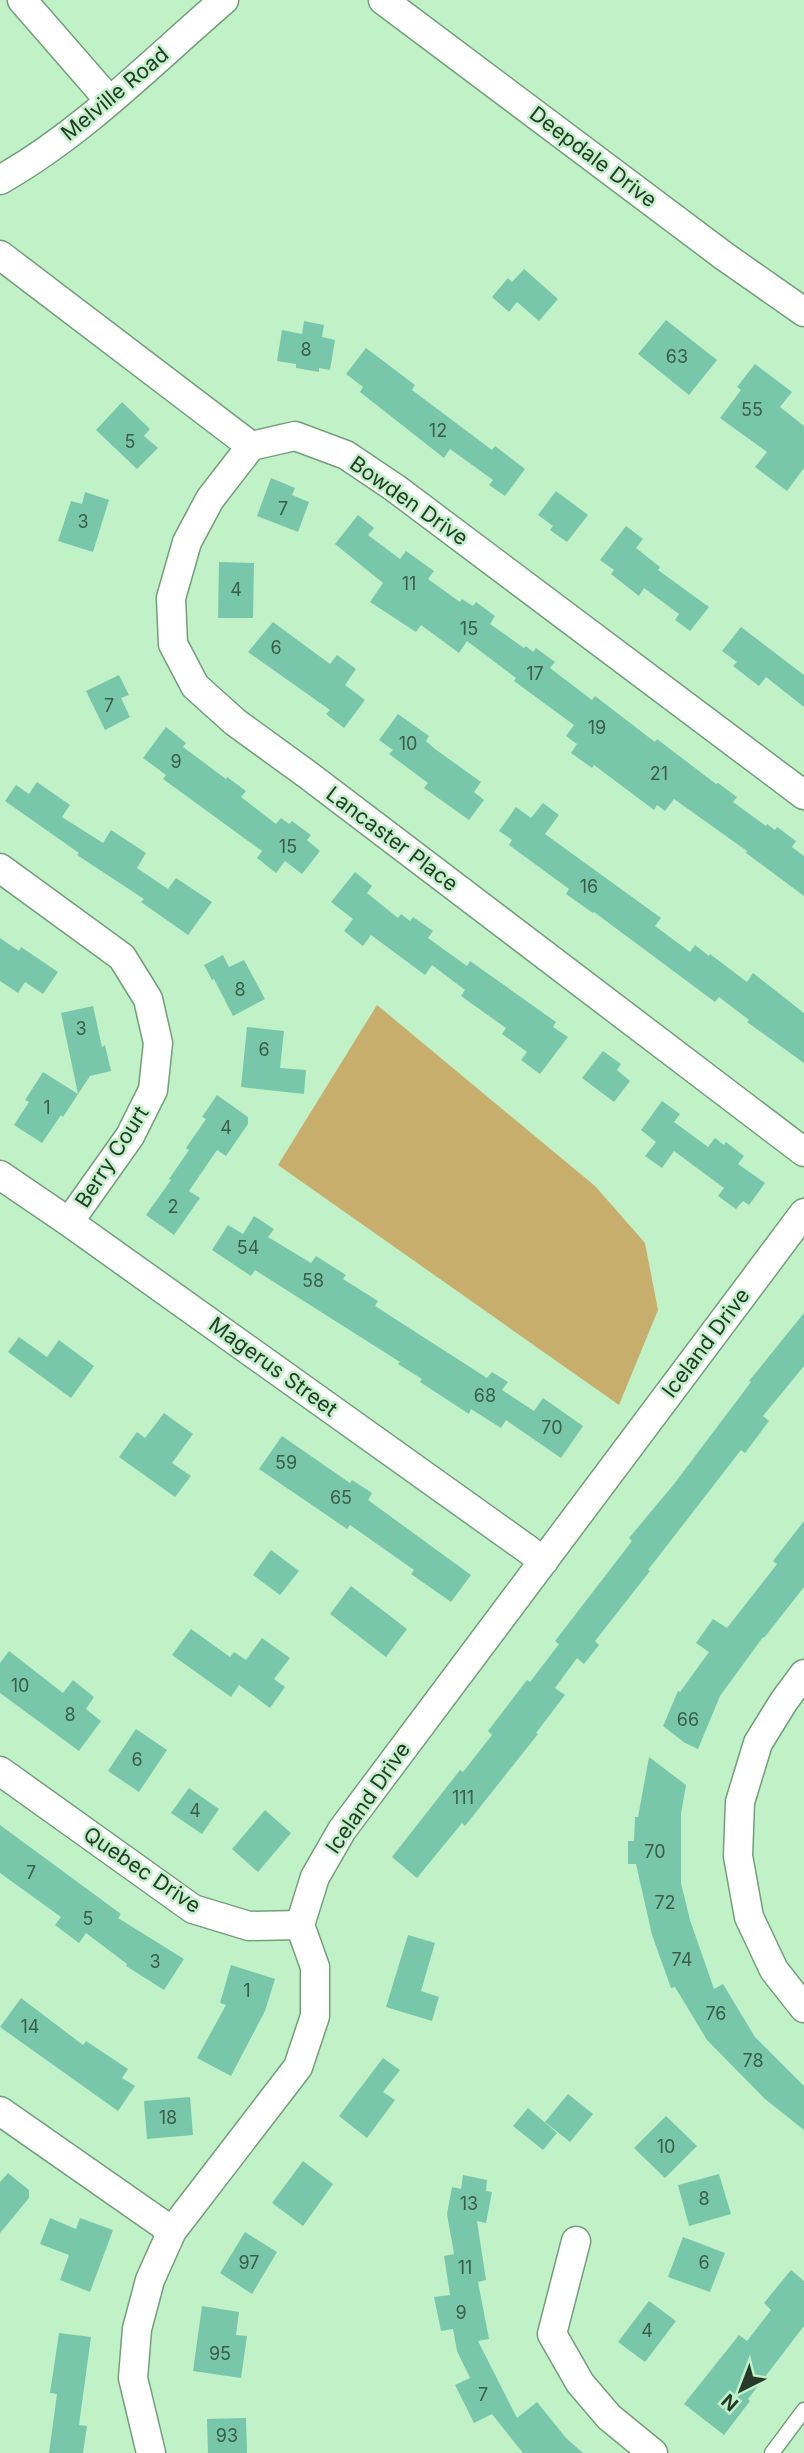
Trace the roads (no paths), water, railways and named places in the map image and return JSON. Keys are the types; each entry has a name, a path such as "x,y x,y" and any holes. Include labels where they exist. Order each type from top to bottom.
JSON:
{"street":[{"path":"22,0 109,100"},
{"name":"Melville Road","path":"0,180 36,159 224,0"},
{"name":"Deepdale Drive","path":"383,0 724,256 804,312"},
{"path":"0,255 251,446"},
{"name":"Bowden Drive","path":"251,446 295,436 346,456 396,488 804,795"},
{"name":"Lancaster Place","path":"251,446 209,499 187,542 170,598 173,644 195,686 235,722 804,1152"},
{"name":"Berry Court","path":"0,868 122,957 148,999 158,1043 153,1090 130,1136 69,1222"},
{"name":"Magerus Street","path":"0,1175 544,1561"},
{"name":"Iceland Drive","path":"300,1925 315,1877 342,1830 804,1213"},
{"path":"804,1674 758,1743 740,1802 738,1856 749,1917 774,1969 804,2008"},
{"name":"Quebec Drive","path":"0,1771 193,1909 249,1926 300,1925"},
{"path":"151,2453 133,2378 137,2329 150,2280 172,2231 298,2067 315,2016 315,1967 300,1925"},
{"path":"0,2111 172,2231"},
{"path":"576,2241 552,2334 580,2383 609,2417 653,2453"}],"lane":[{"path":"772,2453 804,2410"}]}
